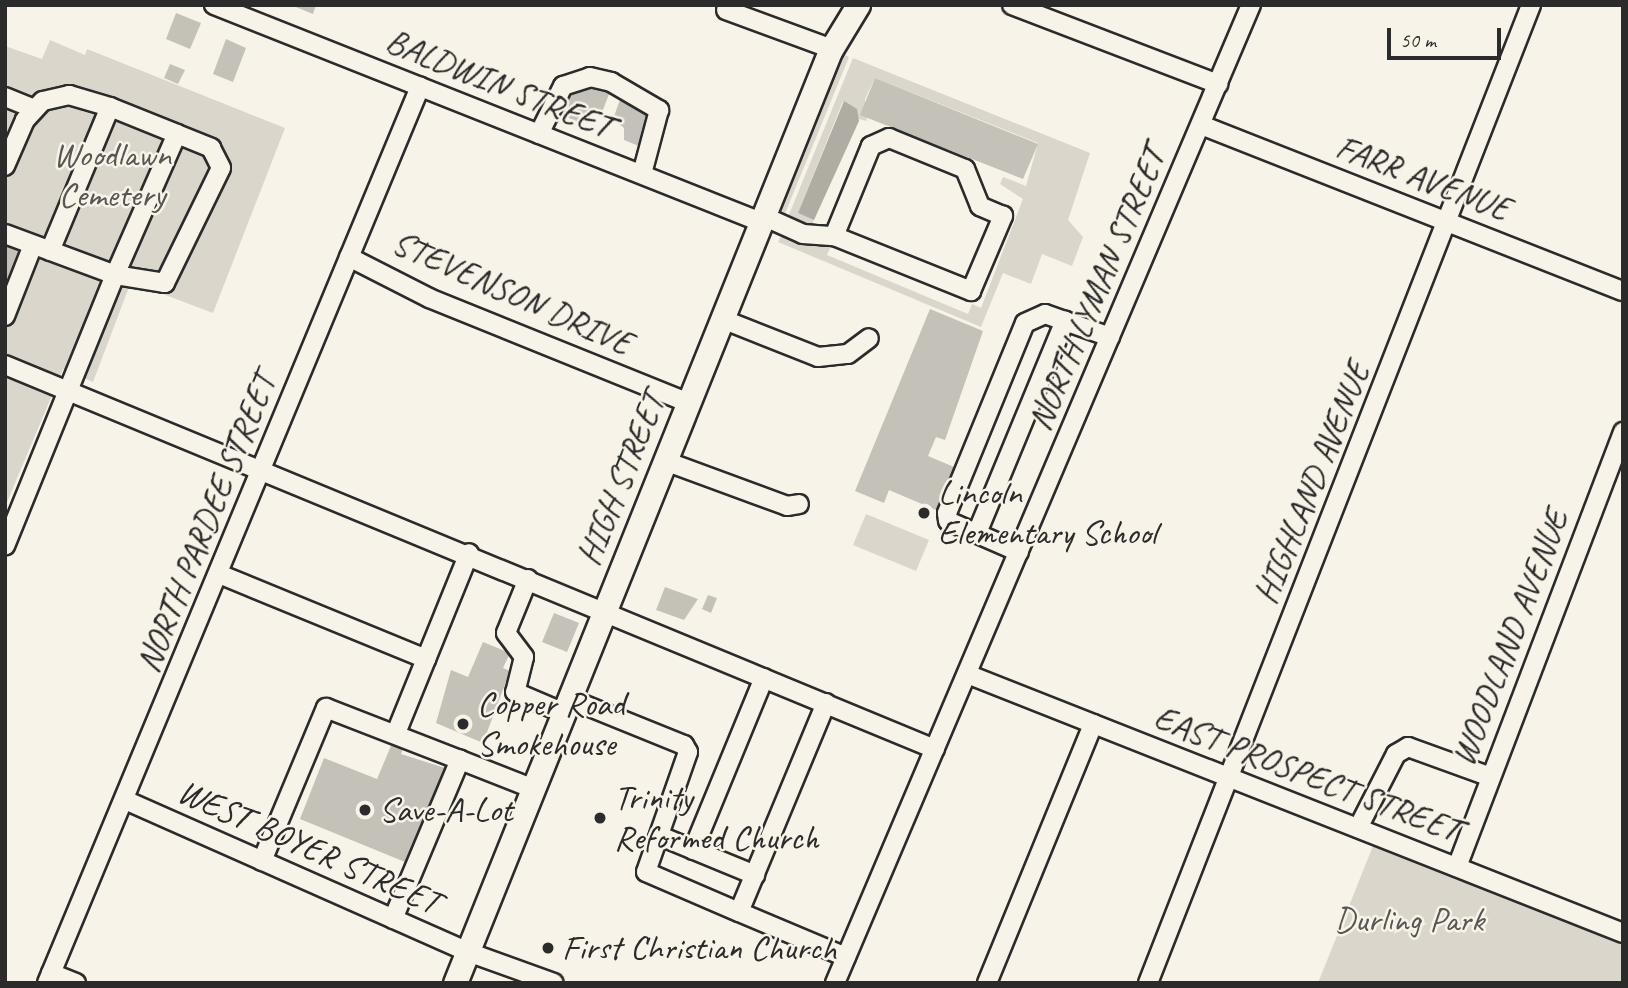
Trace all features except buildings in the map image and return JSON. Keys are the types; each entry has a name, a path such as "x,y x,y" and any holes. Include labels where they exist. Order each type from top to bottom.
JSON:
{"main road":[{"name":"HIGH STREET","path":"456,983 762,219 832,50 858,5"}],"street":[{"path":"1012,5 1218,83"},
{"name":"NORTH LYMAN STREET","path":"835,983 1251,5"},
{"name":"HIGHLAND AVENUE","path":"1148,983 1531,5"},
{"name":"BALDWIN STREET","path":"225,7 419,87 642,174 803,234 834,236 971,291 1003,216 980,206 965,169 889,138 871,146 834,236"},
{"path":"726,10 832,50"},
{"path":"539,134 563,86 590,77 611,82 659,110 642,174"},
{"name":"NORTH PARDEE STREET","path":"49,978 263,469 419,87"},
{"path":"5,166 35,110 69,95 110,107 211,148 221,168 165,283 114,275 5,234"},
{"path":"5,97 35,110"},
{"path":"5,316 42,248 110,107"},
{"name":"FARR AVENUE","path":"1200,125 1623,291"},
{"path":"5,546 114,275 177,134"},
{"name":"STEVENSON DRIVE","path":"349,257 429,298 689,403"},
{"path":"1019,552 948,521 947,513 1014,349 1031,317 1045,314 1110,337"},
{"path":"722,319 818,357 848,354 869,338"},
{"path":"977,533 1065,321"},
{"path":"5,365 469,553 935,749"},
{"name":"WOODLAND AVENUE","path":"1457,867 1623,432"},
{"path":"665,461 787,506 799,504"},
{"path":"396,733 469,553"},
{"path":"219,574 426,659"},
{"path":"528,579 506,633 524,657 515,692 567,706 684,745 688,752 646,872 846,957"},
{"name":"EAST PROSPECT STREET","path":"967,674 1623,933"},
{"path":"693,850 764,678"},
{"path":"739,912 826,703"},
{"path":"262,862 326,708 396,733 534,789"},
{"path":"987,983 1093,724"},
{"path":"1358,828 1396,754 1408,747 1491,776"},
{"path":"393,919 460,760"},
{"name":"WEST BOYER STREET","path":"125,800 468,952 554,983"},
{"path":"660,836 755,875"},
{"path":"49,978 75,983"}],"green space":[{"name":"Woodlawn Cemetery","path":"50,40 85,55 87,49 285,128 213,313 131,282 93,382 63,369 5,507 5,46 42,59"},
{"path":"843,54 849,57 784,216 781,207"},
{"path":"853,58 1090,153 1068,220 1083,237 1072,266 1042,254 1031,284 1003,273 981,327 778,242 782,234 832,244 827,255 968,314 972,304 981,308 1023,199 1000,184 1003,177 1026,186 1038,143 875,78 865,99 867,121 855,118 843,101 798,213 814,220 811,226 788,217"},
{"path":"866,514 929,540 916,571 853,545"},
{"name":"Durling Park","path":"1375,841 1623,939 1623,983 1318,983"}],"shaded area":[{"path":"844,101 857,109 859,121 814,220 798,213"}],"place":[{"name":"Lincoln Elementary School","path":"924,513"},
{"name":"Copper Road Smokehouse","path":"463,724"},
{"name":"Save-A-Lot","path":"365,810"},
{"name":"Trinity Reformed Church","path":"600,818"},
{"name":"First Christian Church","path":"548,948"}]}
